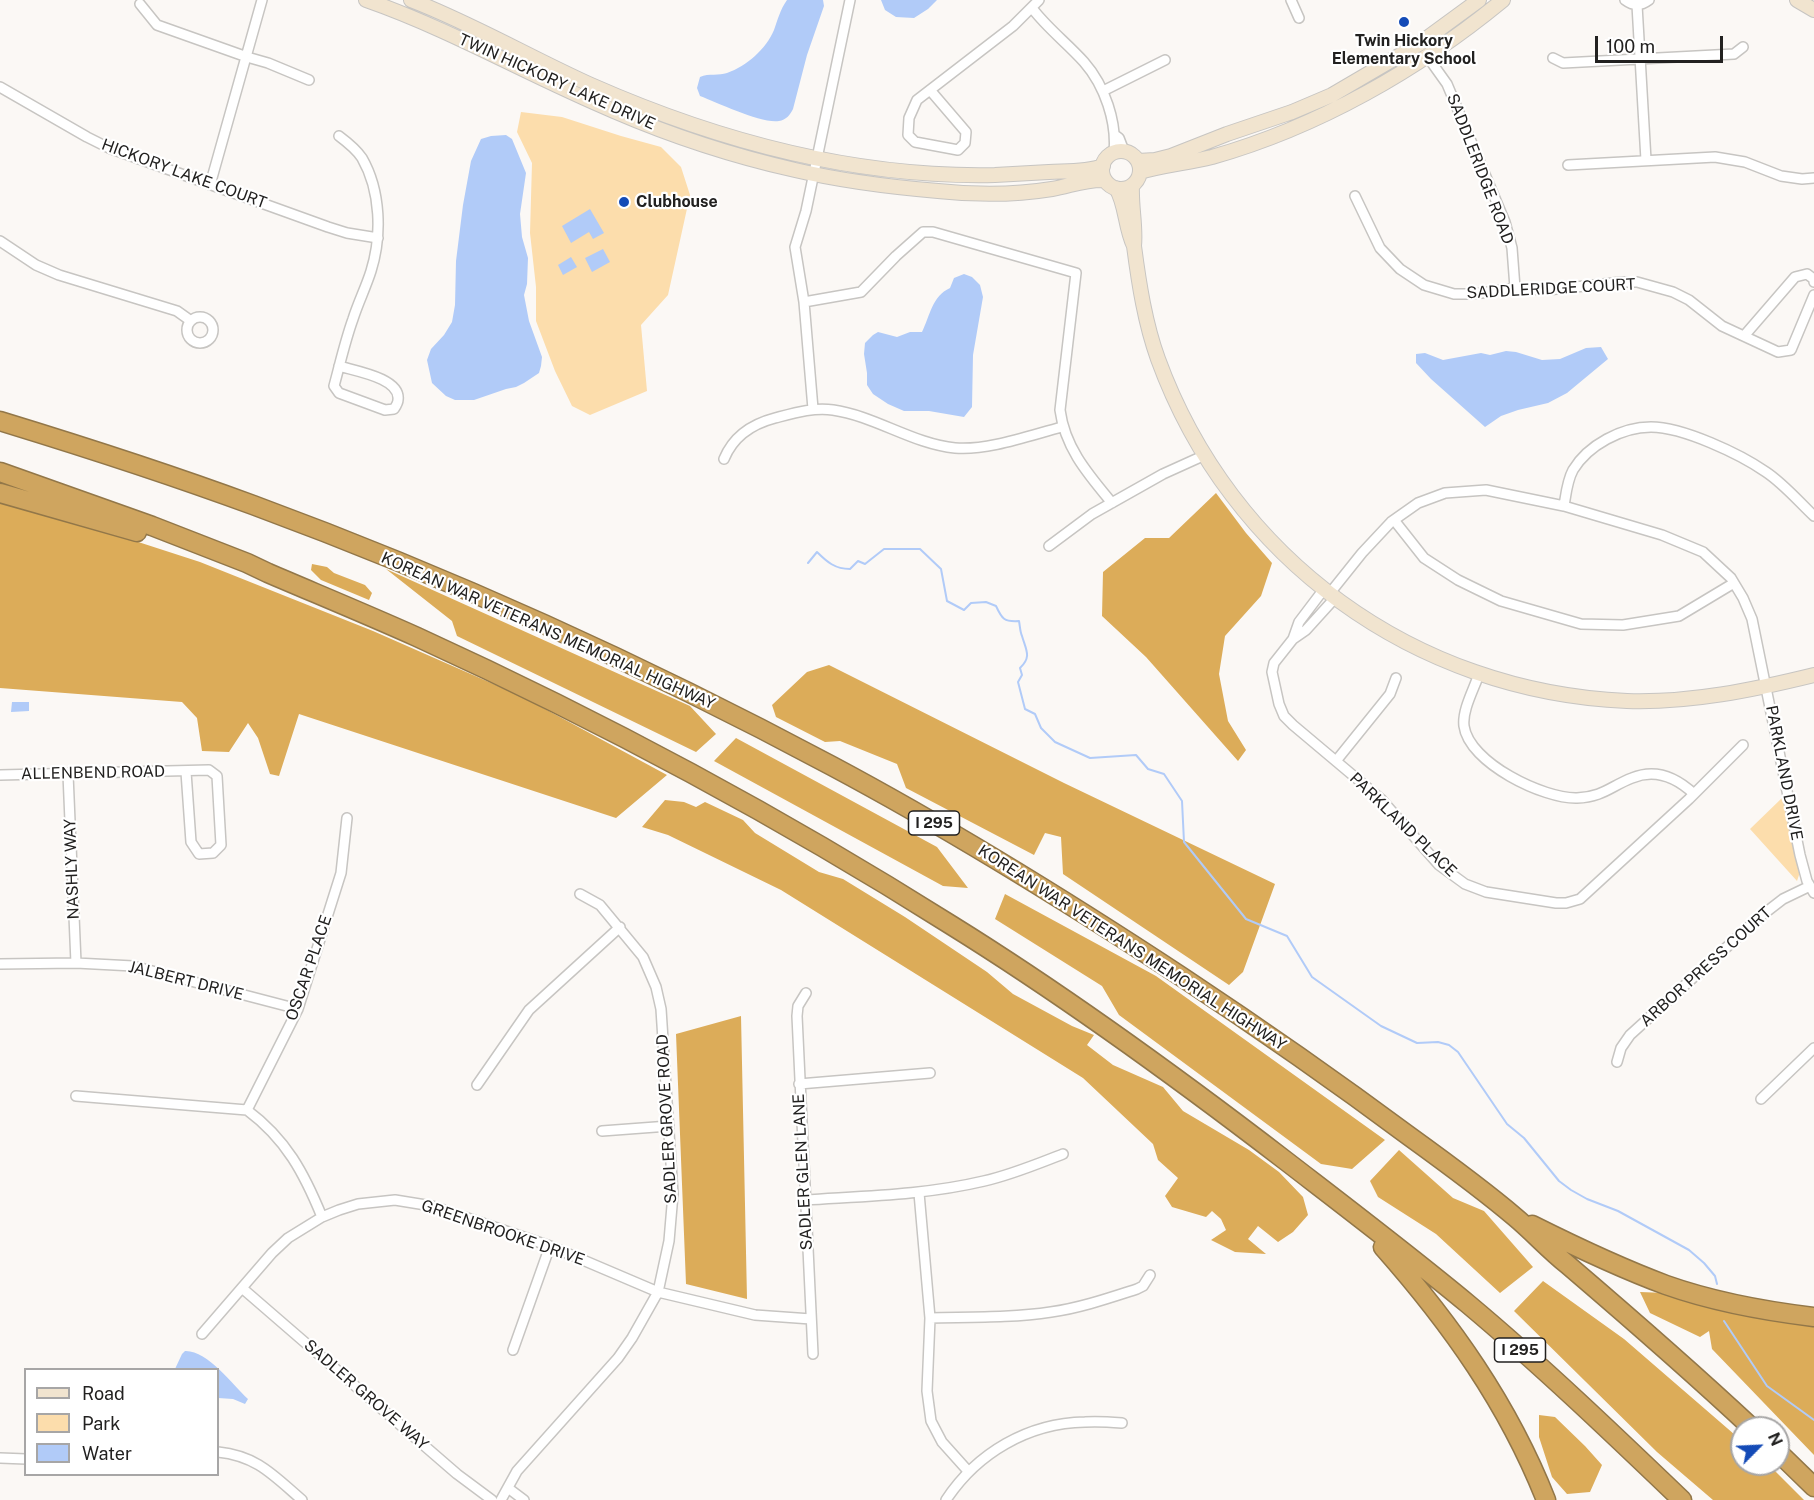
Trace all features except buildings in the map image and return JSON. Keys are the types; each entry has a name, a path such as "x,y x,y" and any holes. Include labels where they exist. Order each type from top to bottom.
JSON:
{"highway":[{"name":"KOREAN WAR VETERANS MEMORIAL HIGHWAY","path":"0,421 184,480 396,561 598,649 676,686 785,741 947,830 1090,917 1316,1067 1516,1218 1739,1416"},
{"path":"0,472 152,526 268,573"},
{"path":"0,493 156,537 246,569 268,573"},
{"name":"I 295","path":"268,573 416,637 553,702 712,784 952,925 1087,1014 1159,1065 1350,1210 1466,1303 1682,1500"},
{"path":"1350,1210 1425,1296 1462,1344 1512,1427 1546,1500"},
{"path":"1516,1218 1616,1265 1669,1286 1732,1304 1814,1317"},
{"path":"1790,1464 1814,1487"}],"street":[{"path":"210,185 262,0"},
{"name":"TWIN HICKORY LAKE DRIVE","path":"366,0 436,27 560,87 633,119 736,155 814,174 907,188 976,193 1050,189 1108,178"},
{"name":"TWIN HICKORY LAKE DRIVE","path":"411,0 649,109 750,142 817,159 883,170 975,175 1065,172 1108,178"},
{"path":"813,409 804,302 795,247 806,211 850,0"},
{"path":"930,90 966,132 965,143 958,150 915,142 908,135 909,118 917,100 930,90 989,46 1039,0"},
{"path":"1291,0 1299,18"},
{"path":"1139,167 1318,102 1400,56 1479,0"},
{"path":"1139,167 1158,167 1210,157 1291,129 1359,97 1427,56 1503,0"},
{"path":"1625,0 1637,5 1649,0"},
{"path":"1797,0 1814,10"},
{"path":"140,4 157,25 268,63 309,80"},
{"path":"1637,5 1646,160"},
{"path":"1032,8 1084,62 1102,91 1115,135 1113,139 1119,152"},
{"path":"1553,58 1563,63 1734,54 1743,47"},
{"name":"SADDLERIDGE ROAD","path":"1427,56 1447,84 1505,222 1512,248 1515,288"},
{"path":"1102,91 1165,60"},
{"name":"HICKORY LAKE COURT","path":"0,87 109,148 347,233 378,238"},
{"path":"339,136 354,148 367,169 376,202 378,238 371,272 350,326 339,366 334,386 339,393 385,410 394,409 399,399 396,388 387,381 339,366"},
{"path":"1108,178 1125,189 1132,186 1139,178 1139,167 1130,153 1119,152 1108,156 1108,178 1120,195 1127,230 1134,246"},
{"path":"1568,165 1716,157 1745,162 1781,176 1814,178"},
{"path":"1132,186 1134,246 1145,310 1157,357 1190,430 1204,455 1237,502 1257,525 1294,563 1330,594 1376,627 1406,644 1479,674 1525,688 1554,693 1629,701 1714,696 1814,675"},
{"name":"SADDLERIDGE COURT","path":"1355,196 1380,248 1391,261 1424,285 1454,294 1515,288 1547,290 1637,282 1659,287 1689,300 1722,326 1778,352 1791,350 1814,295"},
{"path":"804,302 861,292 922,232 933,232 1076,273 1060,410 1062,427 1074,453 1112,503"},
{"path":"0,241 36,265 60,275 177,312 191,321"},
{"path":"1744,336 1795,277 1807,274 1814,279 1814,282"},
{"path":"724,459 736,438 758,424 813,409 833,410 864,418 936,445 956,448 979,447 1062,427"},
{"path":"1564,506 1573,470 1587,453 1612,436 1652,427 1672,430 1699,439 1744,458 1769,474 1814,516"},
{"path":"1050,546 1092,514 1164,474 1204,455"},
{"name":"PARKLAND DRIVE","path":"1330,594 1362,553 1394,520 1418,503 1445,493 1486,490 1564,506 1662,535 1702,552 1734,583 1752,620 1800,855 1812,890"},
{"path":"1394,520 1424,558 1458,580 1501,601 1581,624 1623,625 1679,616 1734,583"},
{"name":"PARKLAND PLACE","path":"1293,639 1299,621 1330,594"},
{"name":"PARKLAND PLACE","path":"1330,594 1306,630 1293,639 1274,663 1272,672 1284,716 1382,800 1439,865 1465,884 1486,892 1556,903 1573,902 1587,894 1743,746"},
{"path":"1479,674 1464,715 1463,725 1466,734 1490,763 1518,781 1555,795 1578,798 1600,794 1638,776 1660,775 1682,782 1694,794"},
{"path":"1336,761 1390,694 1396,678"},
{"name":"ALLENBEND ROAD","path":"0,775 186,771 209,771 217,776 220,845 213,853 199,854 191,842 186,771"},
{"name":"NASHLY WAY","path":"68,774 76,963"},
{"name":"OSCAR PLACE","path":"247,1110 298,1009 341,873 347,818"},
{"name":"ARBOR PRESS COURT","path":"1617,1062 1624,1041 1761,916 1783,899 1812,890"},
{"name":"SADLER GROVE ROAD","path":"501,1500 517,1471 618,1358 632,1338 658,1292 669,1241 673,1194 661,1009 656,987 643,957 620,927 600,905 580,894"},
{"path":"477,1085 529,1010 620,927"},
{"name":"JALBERT DRIVE","path":"0,964 76,963 134,966 298,1009"},
{"name":"SADLER GLEN LANE","path":"806,993 798,1006 796,1016 813,1354"},
{"path":"1761,1099 1814,1048"},
{"path":"799,1084 930,1073"},
{"path":"76,1096 247,1110 277,1136 308,1183 322,1217"},
{"path":"602,1131 669,1126"},
{"path":"805,1200 920,1193 984,1181 1063,1154"},
{"path":"920,1193 930,1318 927,1391 931,1421 942,1442 968,1471"},
{"name":"GREENBROOKE DRIVE","path":"202,1334 272,1252 288,1238 322,1217 358,1204 395,1200 432,1206 550,1246 658,1292 754,1315 811,1319"},
{"path":"513,1350 550,1246"},
{"path":"930,1318 1053,1312 1137,1289 1143,1286 1150,1275"},
{"name":"SADLER GROVE WAY","path":"242,1288 457,1474 492,1500"},
{"path":"946,1500 968,1471 1008,1441 1055,1425 1083,1422 1122,1423"},
{"path":"219,1452 248,1459 260,1465 302,1500"},
{"path":"0,1458 24,1459"},
{"path":"508,1488 524,1500"}],"green space":[{"path":"521,112 562,117 661,147 681,167 690,195 668,295 641,325 647,391 590,415 572,406 555,371 536,321 536,287 530,233 532,163 517,132"},
{"path":"1783,797 1800,872 1797,881 1750,829"}],"shaded area":[{"path":"1216,493 1272,563 1261,596 1225,636 1219,674 1228,721 1246,750 1238,761 1146,657 1102,616 1103,572 1145,538 1169,538"},
{"path":"0,503 92,527 200,562 373,631 523,697 667,775 616,818 299,714 279,776 270,774 258,738 248,723 229,752 202,751 197,718 182,702 0,688"},
{"path":"312,564 327,567 334,573 365,585 372,593 369,600 321,580 311,570"},
{"path":"386,569 690,706 716,734 696,752 457,636 452,621"},
{"path":"829,665 1064,783 1275,884 1243,972 1229,985 1063,874 1061,837 1045,833 1034,855 906,788 897,764 840,741 825,742 776,717 772,705 807,672"},
{"path":"736,738 937,847 968,888 943,886 714,761"},
{"path":"665,800 684,802 696,807 705,802 743,820 755,833 819,872 843,879 905,917 987,972 1013,994 1072,1026 1094,1035 1087,1045 1113,1065 1163,1087 1183,1111 1249,1150 1279,1172 1303,1197 1308,1215 1293,1232 1278,1242 1258,1226 1248,1239 1266,1254 1235,1252 1211,1240 1226,1230 1221,1219 1212,1211 1206,1217 1172,1207 1165,1196 1178,1178 1158,1160 1153,1144 1083,1078 781,890 668,835 642,827"},
{"path":"1005,894 1156,976 1385,1140 1352,1169 1321,1164 1119,1015 1102,986 995,919"},
{"path":"741,1016 747,1299 686,1284 676,1034"},
{"path":"1399,1150 1453,1198 1484,1211 1533,1267 1500,1293 1436,1234 1378,1197 1370,1181"},
{"path":"1543,1281 1624,1339 1730,1431 1730,1476 1780,1476 1804,1500 1713,1500 1657,1452 1514,1311"},
{"path":"1640,1292 1666,1293 1814,1324 1814,1455 1790,1430 1790,1416 1776,1416 1712,1349 1709,1331 1700,1337 1650,1313"},
{"path":"1539,1415 1555,1417 1602,1465 1590,1492 1567,1494 1552,1477 1539,1437"}],"water":[{"path":"787,0 823,0 824,6 807,55 793,109 789,115 784,120 771,121 740,112 700,96 697,88 700,77 724,74 734,70 761,50 771,37"},
{"path":"881,0 937,0 914,18 896,17 885,10"},
{"path":"506,135 512,139 526,173 520,214 522,237 528,258 527,284 524,295 529,321 542,357 541,366 539,373 516,387 474,400 455,400 446,396 432,383 427,360 431,349 452,322 455,305 456,261 471,161 481,139"},
{"path":"590,209 604,233 593,239 589,232 571,243 562,226"},
{"path":"603,249 610,262 592,272 585,258"},
{"path":"571,257 577,267 563,275 558,265"},
{"path":"964,274 972,277 980,285 983,297 973,355 972,407 964,417 929,411 904,411 873,394 867,385 865,343 878,332 897,337 910,332 922,332 935,301 950,288 954,278"},
{"path":"1601,347 1608,359 1567,393 1548,403 1501,416 1485,427 1416,363 1416,354 1425,353 1443,360 1506,351 1542,360 1560,359 1586,348"},
{"path":"12,702 29,702 29,711 11,712"},
{"path":"185,1351 193,1352 218,1368 175,1368"},
{"path":"219,1369 248,1399 245,1404 233,1399 219,1398"}],"waterway":[{"path":"808,563 817,552 832,564 850,569 858,561 865,564 884,549 920,549 941,569 947,601 964,610 971,603 986,602 996,606 1004,619 1019,621 1027,653 1026,660 1020,668 1022,675 1018,682 1025,709 1035,714 1041,728 1055,742 1090,758 1136,755 1148,769 1164,774 1182,801 1184,842 1246,919 1287,936 1312,977 1381,1026 1417,1043 1438,1042 1449,1045 1458,1052 1507,1124 1524,1138 1559,1181 1587,1199 1618,1211 1689,1250 1715,1276 1717,1284"},
{"path":"1724,1321 1767,1386 1814,1420"}],"place":[{"name":"Twin Hickory Elementary School","path":"1404,22"},
{"name":"Clubhouse","path":"624,202"}]}
